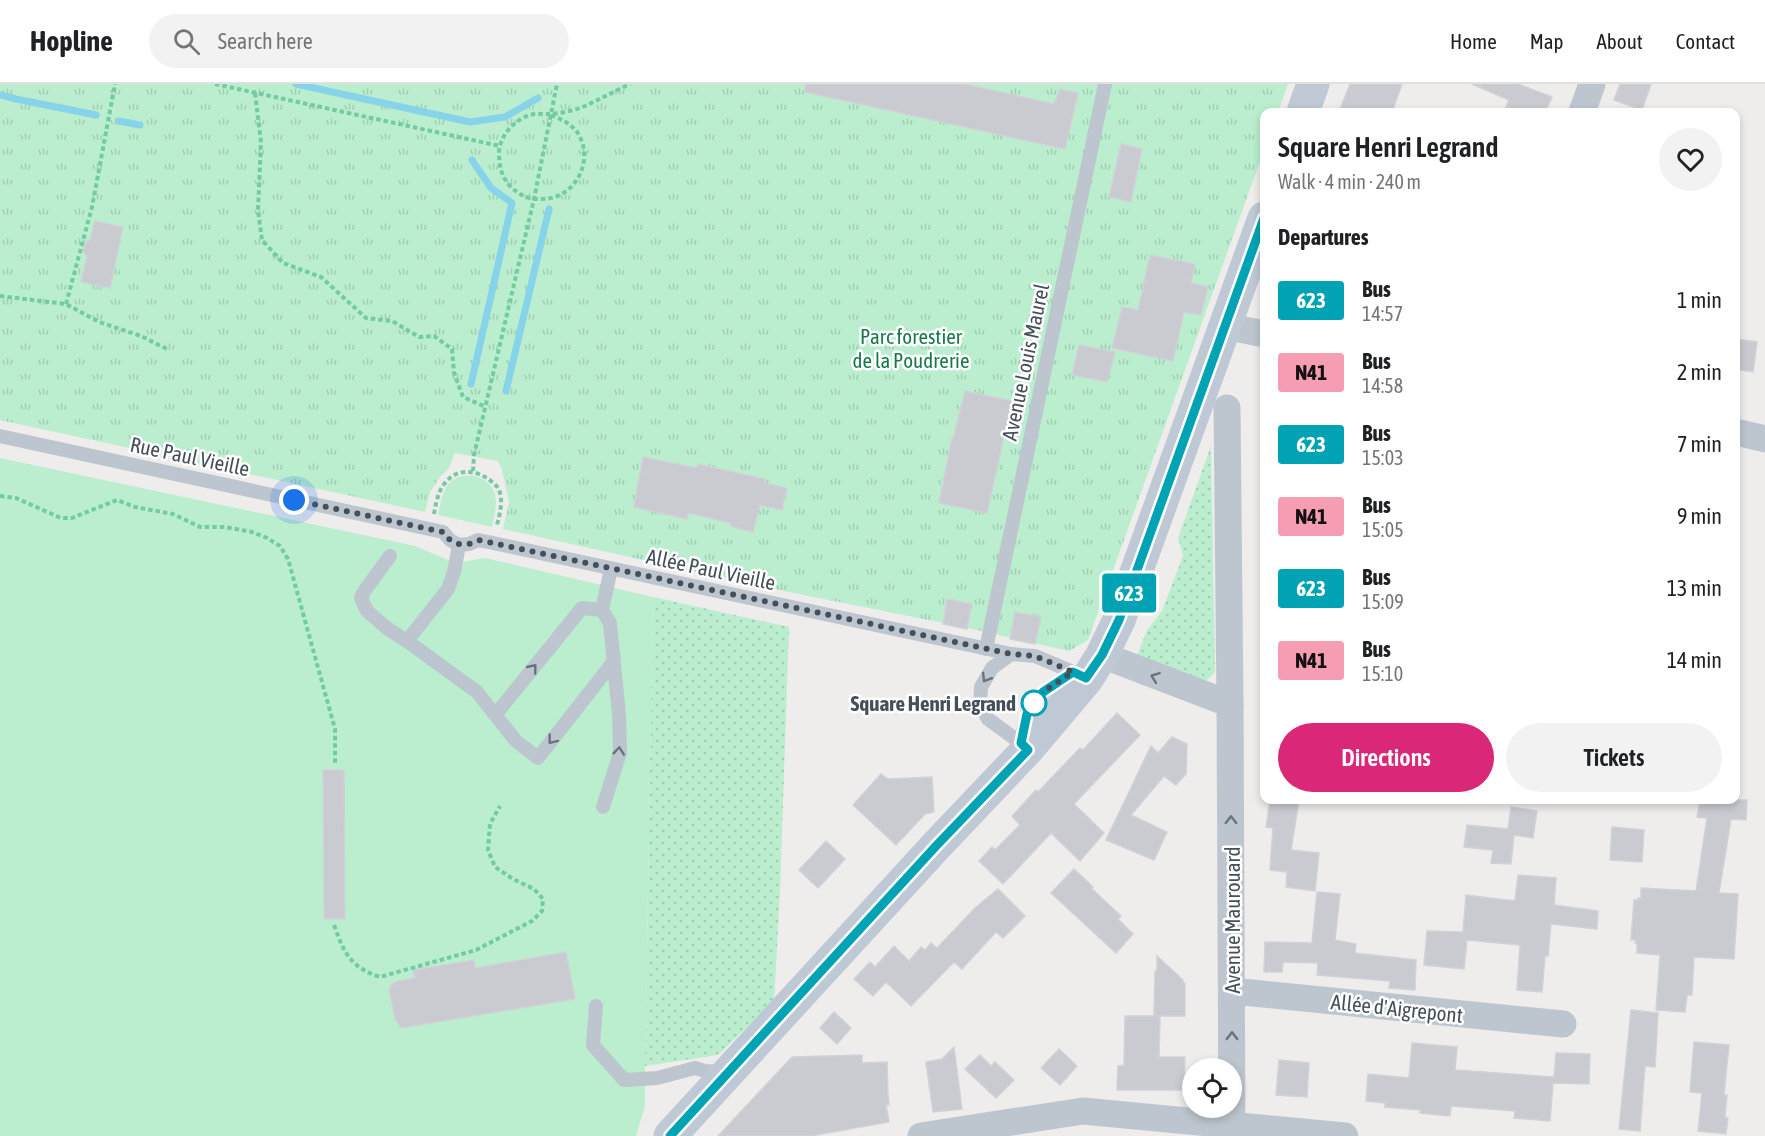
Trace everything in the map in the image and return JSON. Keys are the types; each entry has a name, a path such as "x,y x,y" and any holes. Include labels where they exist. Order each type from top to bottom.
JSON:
{"main road":[{"path":"1304,108 1313,84"},
{"path":"670,1136 1024,747 1087,668 1119,620 1260,229"}],"street":[{"path":"1583,108 1592,84"},
{"path":"1225,326 1260,333"},
{"name":"Avenue Maurouard","path":"1227,408 1232,1131"},
{"path":"1740,433 1765,439"},
{"path":"1087,668 1230,704"},
{"name":"Allée d'Aigrepont","path":"1232,991 1563,1024"},
{"path":"921,1136 1083,1111 1232,1131 1345,1136"}],"lane":[{"name":"Avenue Louis Maurel","path":"986,649 1105,84"},
{"name":"Rue Paul Vieille","path":"0,436 430,529"},
{"path":"407,641 448,589 454,572 459,544 450,540 443,532 430,529"},
{"name":"Allée Paul Vieille","path":"459,544 469,544 478,540 1011,654"},
{"path":"390,556 361,598 368,611 388,629 477,692 516,741 538,758 614,661"},
{"path":"603,807 620,753 619,715 610,623 602,610 611,569"},
{"path":"496,714 582,608 602,610"},
{"path":"1024,747 988,719 980,705 981,687 992,668 1011,654 1035,656 1087,668"},
{"path":"596,1006 593,1045 624,1080 657,1078 695,1068 705,1071 729,1072"}],"path":[{"path":"66,304 92,207 115,84"},
{"path":"215,84 500,146"},
{"path":"473,471 474,455 534,200 557,84"},
{"path":"551,115 566,121 578,133 584,148 584,165 577,181 566,192 551,199 534,200 517,193 505,180 499,164 500,146 507,131 519,120 534,114 551,115 578,109 630,84"},
{"path":"255,93 261,142 258,210 262,240 283,263 321,277 366,318 392,321 419,337 434,336 443,342 452,349 454,373 463,397 486,407"},
{"path":"0,296 66,304 99,322 141,336 169,350"},
{"path":"430,529 439,492 445,482 454,475 473,471 482,474 498,487 501,505 493,543"},
{"path":"0,496 16,498 61,518 72,518 117,500 135,507 173,514 200,527 225,527 252,532 280,546 288,559 335,729 335,763"},
{"path":"334,925 342,949 352,961 368,973 380,977 476,950 532,921 542,911 543,899 534,889 495,867 488,850 490,824 500,806"}],"green space":[{"name":"Parc forestier de la Poudrerie","path":"0,84 1288,84 1279,108 1260,108 1260,161 1088,640 1069,651 503,529 509,502 498,461 455,453 449,468 430,492 425,512 0,420"},
{"path":"1211,446 1215,672 1205,682 1137,656 1147,630 1162,611 1183,556 1178,538"},
{"path":"0,458 415,546 455,563 485,558 653,597 645,1106 636,1136 0,1136"},
{"path":"461,476 474,476 486,481 494,492 496,503 492,527 438,515 449,483"},
{"path":"653,597 789,627 774,1001 718,1055 645,1066"}],"building":[{"path":"805,84 964,84 1054,104 1060,89 1078,93 1065,149 805,92"},
{"path":"1350,84 1402,84 1393,108 1341,108"},
{"path":"1472,84 1518,84 1552,97 1547,108 1509,108 1506,107 1509,100"},
{"path":"1620,84 1651,84 1643,108 1614,100"},
{"path":"1121,144 1142,149 1131,202 1109,197"},
{"path":"95,221 123,227 110,288 81,282 87,256 83,251 86,242 90,240"},
{"path":"1150,255 1195,264 1191,283 1208,287 1201,315 1184,312 1173,361 1112,348 1122,307 1138,310"},
{"path":"1740,340 1757,342 1753,372 1740,370"},
{"path":"1079,345 1115,352 1107,382 1072,375"},
{"path":"965,391 1012,401 987,513 939,503 952,438"},
{"path":"643,457 696,468 698,464 765,479 765,483 787,488 782,510 760,505 753,532 730,526 731,523 689,513 687,519 634,507"},
{"path":"947,599 972,604 967,629 943,624"},
{"path":"1015,612 1041,617 1035,644 1010,639"},
{"path":"1117,713 1140,735 1074,804 1104,833 1080,861 1051,833 1003,884 979,861 992,847 995,850 1020,825 1012,816 1036,790 1038,792 1080,748 1083,750"},
{"path":"1172,737 1187,744 1186,774 1176,785 1164,776 1131,815 1167,832 1154,860 1106,840 1151,746 1158,753"},
{"path":"323,770 344,770 345,919 324,919"},
{"path":"881,774 888,779 932,777 934,812 925,814 896,845 853,805"},
{"path":"1740,800 1747,800 1746,820 1731,819 1719,893 1738,894 1734,959 1694,957 1692,995 1687,995 1685,1012 1656,1010 1660,955 1637,953 1636,940 1631,940 1634,900 1641,898 1641,888 1696,891 1707,818 1697,817 1699,804 1740,804"},
{"path":"1269,804 1298,804 1291,850 1319,853 1315,891 1286,887 1287,872 1270,870 1273,828 1266,827"},
{"path":"1511,807 1537,811 1533,838 1514,835 1511,864 1491,863 1493,850 1464,847 1467,825 1508,829"},
{"path":"1612,827 1644,830 1642,862 1610,860"},
{"path":"826,841 845,859 818,888 799,870"},
{"path":"1074,869 1121,916 1118,919 1133,934 1116,953 1051,893"},
{"path":"1518,875 1556,878 1554,905 1598,911 1597,929 1551,924 1542,992 1517,990 1520,945 1467,940 1464,969 1424,965 1427,931 1463,932 1466,895 1515,901"},
{"path":"998,889 1025,916 1003,938 996,932 962,969 954,962 911,1006 886,982 873,996 854,979 870,962 875,967 894,946 909,961 921,947 925,950 931,943 937,948 975,908"},
{"path":"1317,892 1340,894 1335,940 1356,944 1355,953 1416,960 1415,990 1389,988 1390,981 1317,975 1318,963 1283,962 1282,972 1264,972 1265,942 1312,943"},
{"path":"566,952 575,999 401,1028 395,1019 389,989 394,982 415,978 413,970 474,960 475,968"},
{"path":"1157,956 1185,983 1185,1016 1154,1016"},
{"path":"1631,1010 1658,1013 1655,1067 1645,1066 1640,1131 1619,1129"},
{"path":"834,1012 851,1028 837,1044 820,1028"},
{"path":"1125,1016 1160,1016 1159,1057 1185,1057 1182,1058 1182,1090 1117,1090 1118,1066 1124,1065"},
{"path":"1694,1042 1729,1045 1724,1095 1727,1095 1726,1134 1698,1131 1702,1093 1690,1092"},
{"path":"1412,1043 1457,1047 1455,1070 1554,1077 1556,1053 1590,1054 1589,1084 1553,1083 1550,1121 1514,1118 1515,1111 1451,1106 1450,1116 1420,1113 1420,1110 1385,1107 1385,1103 1366,1101 1368,1074 1409,1078"},
{"path":"954,1047 962,1109 933,1112 926,1062 942,1059"},
{"path":"1059,1049 1077,1066 1060,1085 1041,1068"},
{"path":"862,1055 862,1063 887,1062 889,1105 886,1105 889,1122 811,1136 718,1136 792,1057"},
{"path":"980,1055 991,1066 995,1062 1014,1080 996,1098 965,1069"},
{"path":"1279,1060 1309,1063 1307,1097 1276,1095"}],"waterway":[{"path":"296,84 470,122 505,117 538,98"},
{"path":"0,95 96,115"},
{"path":"119,121 140,125"},
{"path":"471,384 512,203 491,188 472,160"},
{"path":"506,391 549,209"}],"bus line":[{"name":"623","path":"670,1136 936,846 1028,750 1021,743 1027,714 1034,702 1043,692 1073,672 1086,678 1102,655 1119,620 1260,229"}],"place":[{"name":"Square Henri Legrand","path":"1034,703"}],"route":[{"path":"294,500 443,532 450,540 459,544 469,544 478,540 1011,654 1035,656 1073,672 1043,692 1034,703"}]}
